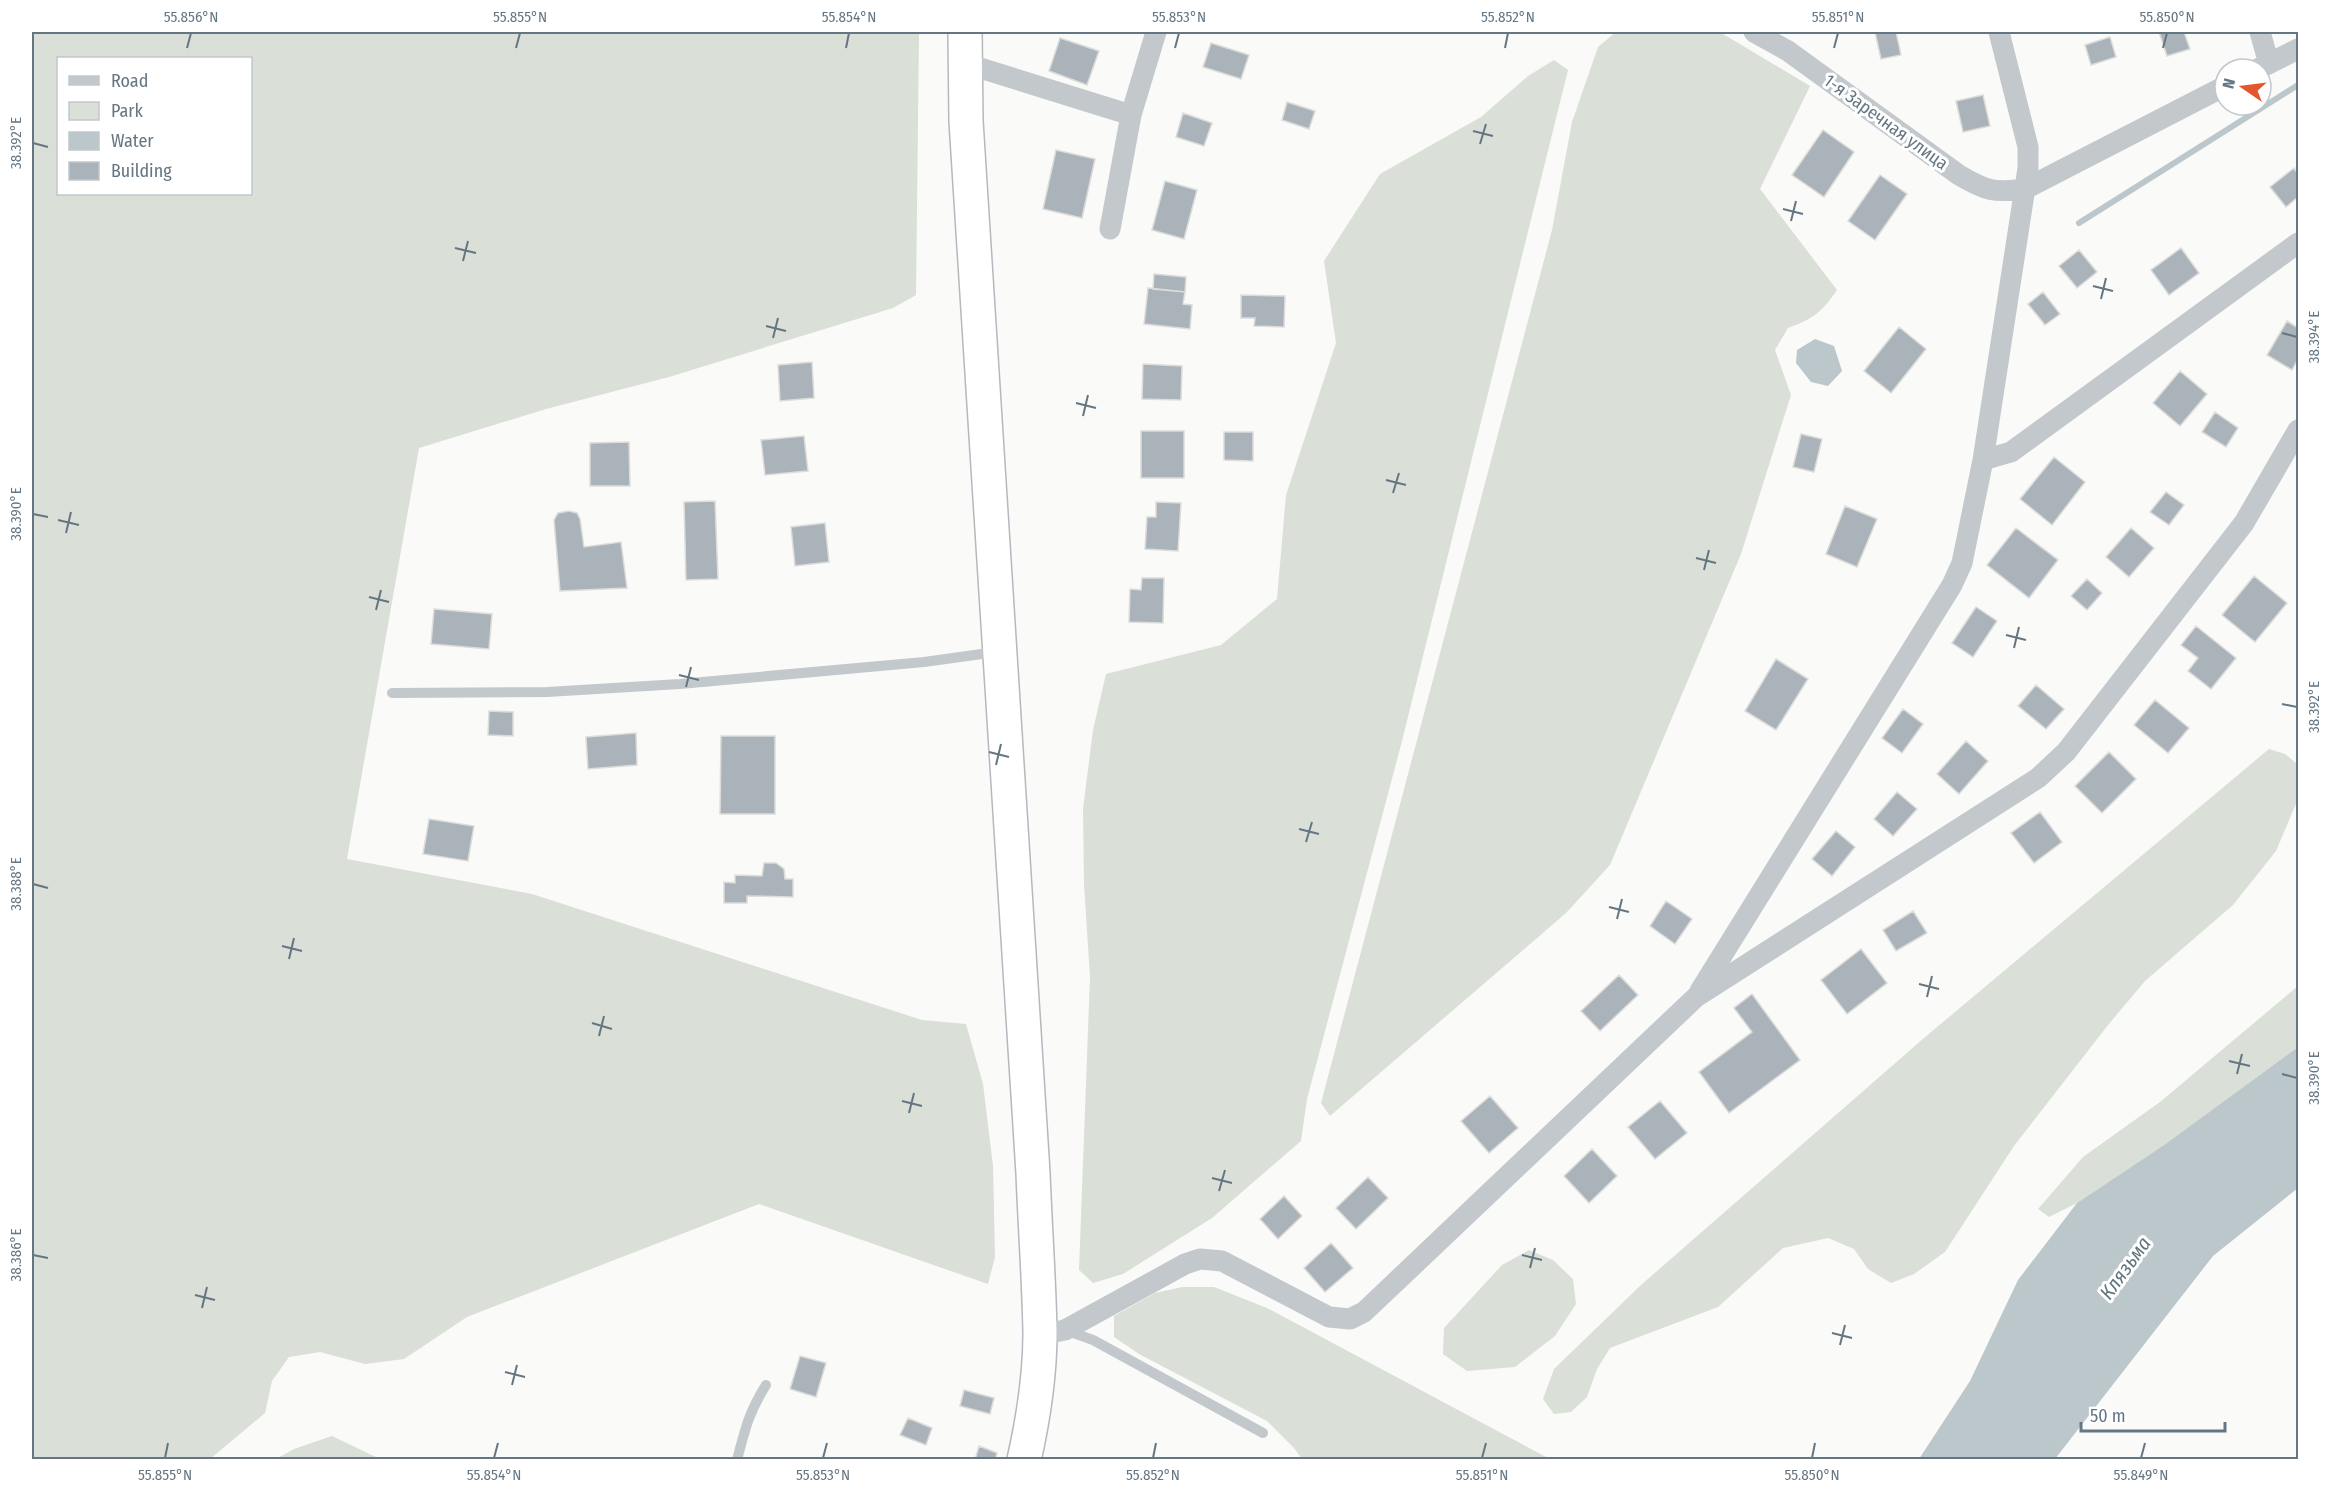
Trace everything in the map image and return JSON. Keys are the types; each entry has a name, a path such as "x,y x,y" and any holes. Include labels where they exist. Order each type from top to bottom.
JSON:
{"highway":[{"path":"964,47 966,121 1033,1173 1052,1332 1024,1460"}],"street":[{"path":"1110,230 1131,115 1156,32"},
{"name":"1-я Заречная улица","path":"1754,32 1788,51 1979,187 1999,192 2025,189"},
{"path":"1696,997 1952,585 1962,563 1983,460 2028,168 2028,147 1999,32"},
{"path":"2260,32 2262,57"},
{"path":"964,47 1131,115"},
{"path":"2273,61 2298,49"},
{"path":"2025,189 2213,92"},
{"path":"1983,460 2011,452 2298,243"},
{"path":"1052,1332 1185,1264 1200,1259 1222,1261 1329,1317 1350,1319 1364,1312 1696,997 2038,778 2066,752 2244,523 2298,430"}],"lane":[{"path":"392,693 547,692 680,684 924,662 999,651"},
{"path":"1052,1332 1093,1341 1263,1433"},
{"path":"737,1460 745,1426 766,1385"}],"green space":[{"path":"32,32 919,32 916,295 893,308 669,377 546,409 419,448 347,859 532,894 922,1020 966,1024 983,1084 993,1166 995,1257 988,1284 759,1204 467,1317 404,1359 365,1364 320,1352 289,1357 272,1381 265,1413 210,1459 32,1459"},
{"path":"1616,32 1714,32 1723,34 1810,86 1760,189 1837,290 1816,314 1788,328 1775,350 1791,395 1741,554 1610,865 1566,913 1330,1116 1321,1103 1552,230 1572,122 1598,47"},
{"path":"1554,60 1568,70 1402,741 1307,1099 1301,1141 1212,1218 1123,1274 1093,1283 1079,1270 1090,977 1084,884 1083,809 1093,730 1106,674 1221,645 1277,599 1286,495 1336,343 1324,261 1380,174 1481,117 1528,76"},
{"path":"2269,749 2285,754 2296,763 2298,776 2298,799 2276,851 2233,905 2145,981 2108,1025 2014,1146 1945,1252 1914,1274 1891,1283 1868,1269 1854,1249 1828,1238 1783,1248 1718,1307 1610,1348 1597,1369 1587,1397 1571,1412 1554,1414 1543,1399 1554,1369 1641,1285 1924,1038"},
{"path":"2298,986 2298,1047 2164,1145 2077,1203 2049,1217 2038,1209 2083,1157 2160,1102"},
{"path":"1529,1250 1553,1260 1573,1279 1576,1304 1555,1336 1515,1367 1467,1371 1443,1354 1444,1328 1502,1265"},
{"path":"1182,1287 1214,1287 1267,1308 1550,1459 1302,1459 1267,1421 1139,1354 1114,1337 1114,1316 1155,1293"},
{"path":"332,1436 380,1459 276,1459 294,1449"}],"water":[{"path":"1815,339 1834,346 1842,371 1828,386 1811,382 1796,363 1797,350"},
{"name":"Клязьма","path":"2298,1047 2298,1188 2213,1256 2055,1459 1919,1459 1970,1381 2018,1280 2077,1203 2164,1145"}],"building":[{"path":"1875,32 1896,32 1901,55 1881,59"},
{"path":"2159,32 2184,32 2190,49 2167,56"},
{"path":"2110,37 2116,57 2091,65 2085,45"},
{"path":"1060,38 1099,51 1087,85 1049,71"},
{"path":"1211,43 1249,55 1241,79 1203,67"},
{"path":"1983,95 1990,126 1963,132 1956,101"},
{"path":"1287,102 1315,111 1309,129 1282,120"},
{"path":"1183,113 1212,123 1204,146 1176,137"},
{"path":"1823,130 1854,152 1824,197 1792,175"},
{"path":"1056,150 1095,159 1082,218 1043,209"},
{"path":"2294,168 2298,174 2298,197 2286,207 2270,187"},
{"path":"1880,175 1907,194 1875,240 1848,221"},
{"path":"1165,181 1197,190 1184,239 1152,230"},
{"path":"2181,248 2199,273 2169,295 2151,270"},
{"path":"2079,250 2097,272 2077,288 2059,266"},
{"path":"1154,274 1186,277 1185,292 1153,289"},
{"path":"1148,288 1185,292 1183,304 1192,305 1190,329 1144,324"},
{"path":"2043,292 2060,314 2045,325 2028,304"},
{"path":"1241,295 1285,296 1284,327 1254,326 1255,318 1241,318"},
{"path":"2287,321 2298,328 2298,359 2292,370 2267,355"},
{"path":"1899,327 1926,349 1891,393 1864,371"},
{"path":"812,362 814,398 780,401 778,365"},
{"path":"1143,364 1182,366 1181,400 1142,399"},
{"path":"2180,371 2207,394 2180,426 2153,403"},
{"path":"2215,412 2238,428 2226,447 2202,432"},
{"path":"1141,431 1184,431 1184,478 1141,478"},
{"path":"1224,432 1253,432 1253,461 1224,460"},
{"path":"1801,434 1822,439 1814,472 1793,467"},
{"path":"804,436 808,471 765,475 761,440"},
{"path":"629,442 630,486 590,486 590,443"},
{"path":"2054,457 2085,482 2052,525 2020,499"},
{"path":"2166,492 2184,505 2169,525 2150,512"},
{"path":"715,501 718,579 686,580 684,502"},
{"path":"1156,502 1181,503 1178,551 1145,549 1147,517 1156,517"},
{"path":"1845,506 1877,519 1857,567 1826,554"},
{"path":"569,511 577,513 580,519 584,547 621,542 627,588 560,591 554,520 558,513"},
{"path":"825,523 829,562 795,566 791,527"},
{"path":"2016,528 2058,560 2029,598 1987,565"},
{"path":"2131,528 2154,548 2129,577 2106,557"},
{"path":"2254,576 2287,603 2255,642 2222,615"},
{"path":"1142,578 1164,578 1163,623 1129,622 1130,589 1141,590"},
{"path":"2087,579 2102,593 2087,610 2071,596"},
{"path":"1976,607 1997,621 1973,657 1952,643"},
{"path":"434,609 492,614 489,649 431,644"},
{"path":"2196,626 2236,658 2211,689 2188,671 2198,658 2181,645"},
{"path":"1776,659 1808,679 1776,730 1745,711"},
{"path":"2036,685 2064,709 2046,729 2018,706"},
{"path":"2155,700 2189,728 2168,753 2134,725"},
{"path":"1903,709 1923,724 1902,753 1882,738"},
{"path":"489,711 513,712 513,736 488,735"},
{"path":"636,733 637,765 588,769 586,737"},
{"path":"721,736 775,736 775,814 720,814"},
{"path":"1966,741 1988,761 1959,794 1937,774"},
{"path":"2109,752 2136,779 2102,813 2075,786"},
{"path":"1897,792 1917,809 1893,836 1874,819"},
{"path":"2040,812 2062,842 2034,863 2011,833"},
{"path":"429,819 474,826 468,861 423,854"},
{"path":"1836,831 1855,847 1832,876 1812,859"},
{"path":"764,863 776,863 784,869 785,879 793,879 793,897 747,896 747,903 724,903 724,882 735,883 735,875 762,876"},
{"path":"1666,901 1692,919 1675,944 1650,926"},
{"path":"1913,911 1927,933 1896,951 1883,930"},
{"path":"1861,949 1887,983 1847,1014 1821,980"},
{"path":"1619,975 1638,995 1600,1031 1581,1011"},
{"path":"1752,994 1800,1060 1729,1113 1699,1072 1752,1032 1734,1008"},
{"path":"1490,1096 1518,1128 1489,1153 1461,1121"},
{"path":"1660,1101 1687,1133 1655,1159 1628,1127"},
{"path":"1592,1149 1617,1176 1589,1203 1564,1176"},
{"path":"1368,1177 1388,1198 1356,1229 1336,1208"},
{"path":"1284,1196 1302,1216 1278,1239 1260,1219"},
{"path":"1331,1243 1353,1268 1325,1292 1304,1268"},
{"path":"800,1356 826,1363 816,1397 790,1389"},
{"path":"964,1390 994,1398 990,1414 960,1406"},
{"path":"908,1418 932,1428 926,1445 900,1435"},
{"path":"979,1446 997,1453 995,1460 975,1460"}],"waterway":[{"path":"2079,223 2298,85"}]}
